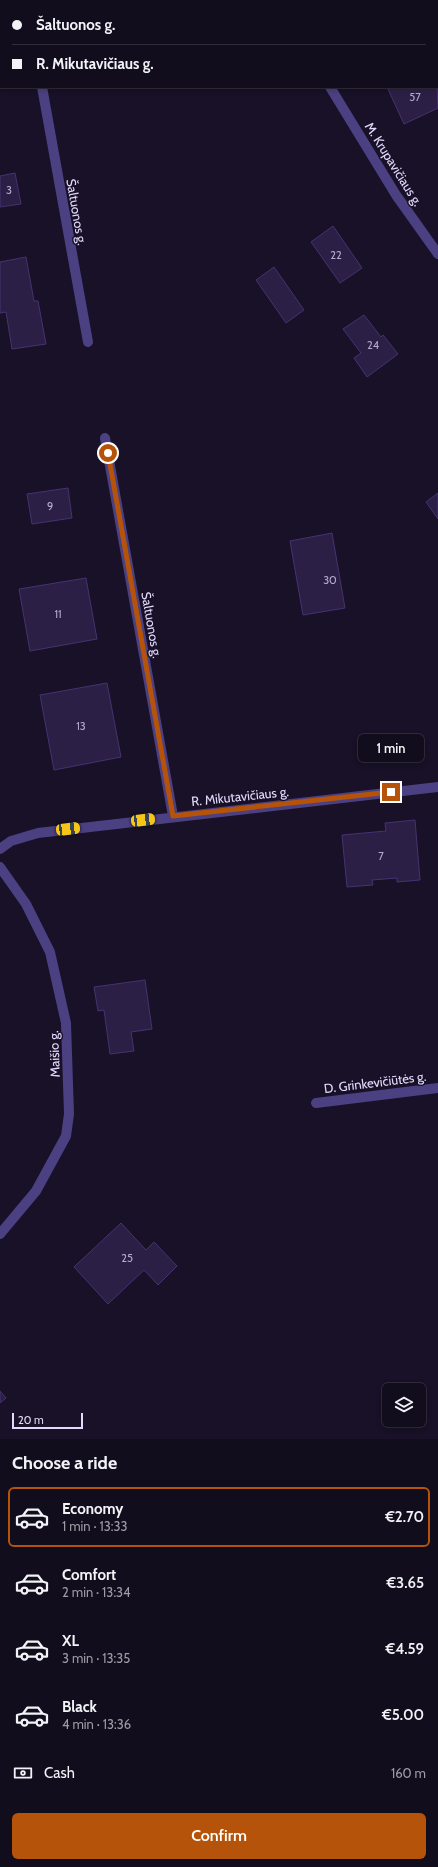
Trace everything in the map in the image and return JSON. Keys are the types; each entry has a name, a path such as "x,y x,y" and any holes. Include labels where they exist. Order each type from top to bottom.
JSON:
{"street":[{"name":"Šaltuonos g.","path":"42,88 88,342"},
{"name":"M. Krupavičiaus g.","path":"331,88 396,195 438,254"},
{"name":"Šaltuonos g.","path":"105,438 173,816"},
{"name":"R. Mikutavičiaus g.","path":"0,849 11,841 38,832 438,787"},
{"name":"Maišio g.","path":"0,867 26,904 50,952 66,1023 68,1114 66,1136 36,1191 0,1234"},
{"name":"D. Grinkevičiūtės g.","path":"316,1103 438,1088"}],"building":[{"path":"387,88 437,88 438,108 404,124"},
{"path":"15,173 21,204 0,207 0,176"},
{"path":"333,226 362,268 340,283 311,242"},
{"path":"26,257 34,301 38,301 46,344 12,349 6,312 0,313 0,262"},
{"path":"274,267 304,310 286,323 256,280"},
{"path":"364,315 381,337 383,335 398,354 367,377 354,358 361,353 343,329"},
{"path":"68,488 72,518 32,524 27,494"},
{"path":"438,493 438,519 426,502"},
{"path":"332,533 345,608 303,615 290,541"},
{"path":"86,578 97,639 30,651 19,589"},
{"path":"107,683 121,757 54,770 40,695"},
{"path":"415,820 420,880 397,882 397,878 372,880 373,885 347,887 342,835 386,831 385,823"},
{"path":"145,980 152,1029 131,1032 134,1051 110,1054 104,1010 98,1011 94,987"},
{"path":"121,1223 146,1250 154,1242 177,1266 158,1285 144,1270 108,1304 74,1267"},
{"path":"0,1391 6,1398 0,1403"}],"route":[{"path":"108,453 173,816 391,792"}]}
